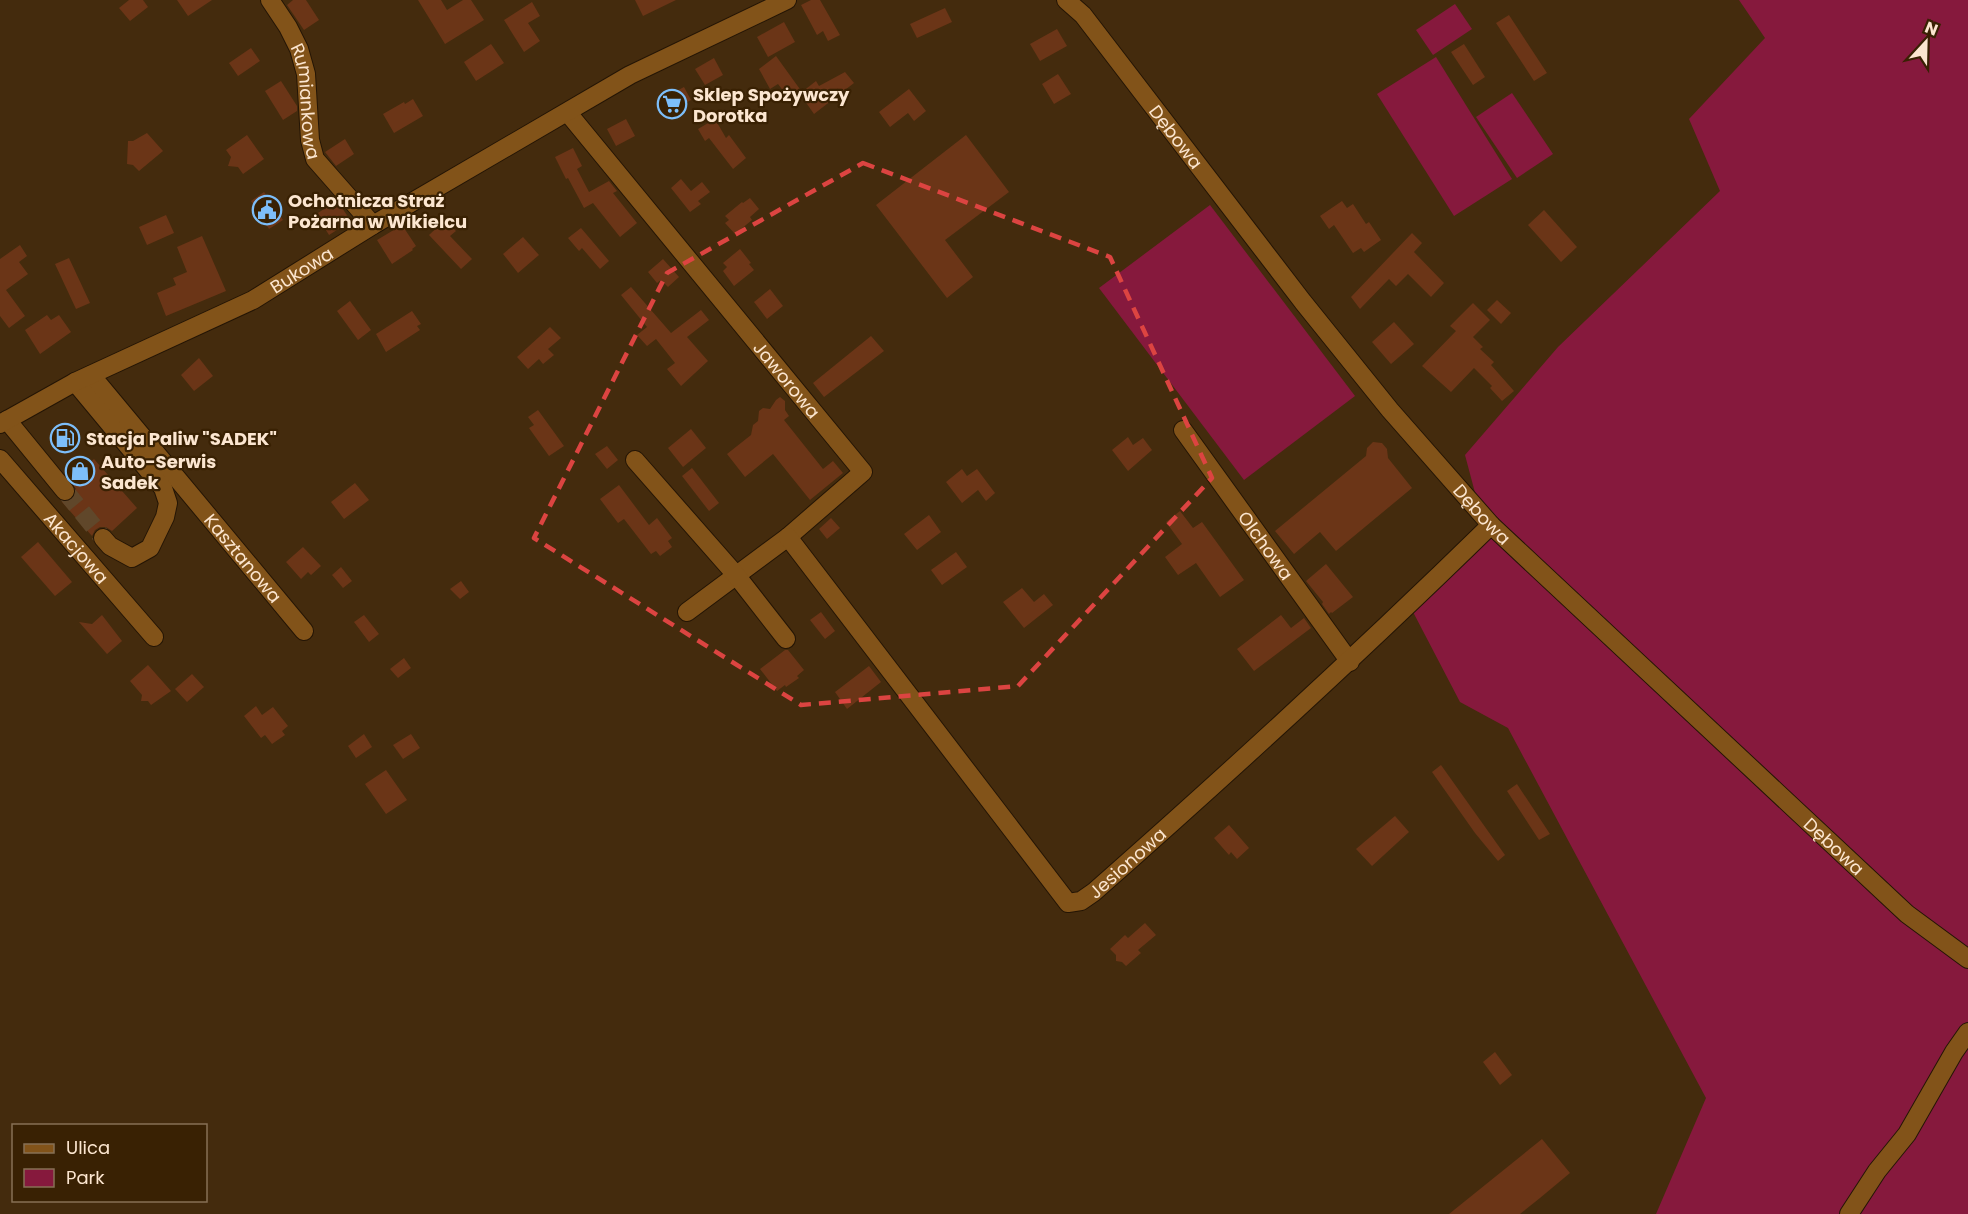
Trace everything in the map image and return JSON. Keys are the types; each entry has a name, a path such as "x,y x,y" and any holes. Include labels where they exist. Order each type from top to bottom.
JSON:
{"street":[{"name":"Rumiankowa","path":"270,0 295,42 306,74 310,140 315,159 372,225"},
{"name":"Dębowa","path":"1066,0 1083,15 1269,258 1390,410 1491,525 1907,914 1968,959"},
{"name":"Bukowa","path":"3,422 83,379 253,300 372,225 630,75 776,2"},
{"name":"Jaworowa","path":"568,113 863,472 788,537 687,612"},
{"path":"83,379 163,488 168,503 165,517 150,548 132,558 110,546 103,538"},
{"name":"Kasztanowa","path":"83,379 304,631"},
{"path":"3,422 65,491"},
{"name":"Olchowa","path":"1183,430 1350,662"},
{"name":"Akacjowa","path":"0,459 154,637"},
{"path":"635,460 736,575 786,639"},
{"name":"Jesionowa","path":"788,537 1068,903 1081,901 1094,892 1224,777 1350,662 1491,525"},
{"path":"1849,1214 1877,1171 1907,1134 1968,1032"}],"highlighted area":[{"path":"863,163 1110,257 1212,478 1018,686 801,705 534,538 667,273"}],"green space":[{"path":"1739,0 1968,0 1968,1214 1656,1214 1706,1098 1508,728 1460,702 1412,610 1486,534 1465,455 1558,347 1720,191 1689,119 1765,38"},
{"path":"1455,4 1472,29 1433,55 1416,30"},
{"path":"1436,57 1512,179 1454,216 1377,94"},
{"path":"1512,93 1553,154 1517,178 1476,117"},
{"path":"1210,205 1355,396 1244,480 1099,288"}],"building":[{"path":"129,0 143,0 148,7 130,21 119,8"},
{"path":"177,0 212,0 188,16"},
{"path":"293,0 306,0 319,20 304,30 287,5"},
{"path":"418,0 441,0 447,10 463,0 471,0 484,20 445,44"},
{"path":"635,0 676,0 643,16"},
{"path":"811,0 820,0 840,35 828,41 823,31 817,35 801,5"},
{"path":"532,2 540,16 528,23 540,41 524,52 504,20"},
{"path":"945,8 952,22 917,38 910,24"},
{"path":"1509,15 1547,73 1534,81 1496,23"},
{"path":"784,22 795,42 768,57 757,37"},
{"path":"1057,29 1067,46 1040,61 1030,44"},
{"path":"491,44 504,63 476,81 464,62"},
{"path":"1464,44 1485,77 1473,85 1451,52"},
{"path":"251,48 260,61 238,76 229,63"},
{"path":"776,56 802,92 816,81 819,86 845,72 854,83 814,114 800,94 791,101 778,84 770,89 759,69"},
{"path":"714,58 723,75 705,85 695,69"},
{"path":"1058,74 1071,94 1054,104 1042,84"},
{"path":"281,81 297,106 297,111 283,120 265,91"},
{"name":"Sklep Spożywczy Dorotka","path":"684,87 691,100 678,107 680,111 668,118 658,101"},
{"path":"909,89 926,111 914,121 908,113 890,127 879,112"},
{"path":"413,99 423,116 394,133 383,114"},
{"path":"626,119 635,136 616,146 607,129"},
{"path":"715,119 726,138 729,135 746,158 733,169 709,138 705,141 698,129"},
{"path":"147,133 163,151 139,171 133,165 127,164 128,141 133,141"},
{"path":"247,135 264,159 243,174 238,167 228,166 231,157 226,150"},
{"path":"966,135 1009,192 945,240 973,277 947,298 876,205"},
{"path":"345,139 354,154 336,166 325,152"},
{"path":"573,148 582,166 577,169 589,192 609,181 617,191 613,193 637,223 620,237 593,203 584,208 568,178 566,179 555,157"},
{"path":"681,179 691,191 702,182 710,192 698,201 701,204 690,212 671,188"},
{"name":"Ochotnicza Straż Pożarna w Wikielcu","path":"264,192 283,220 269,229 251,201"},
{"path":"750,198 759,209 750,217 752,220 735,234 725,223 729,220 725,216"},
{"path":"1342,201 1347,208 1353,204 1366,224 1369,222 1381,240 1364,252 1361,248 1353,253 1334,225 1329,229 1320,216"},
{"path":"330,205 333,210 340,205 351,221 329,235 318,213"},
{"path":"1544,210 1577,247 1561,262 1528,225"},
{"path":"166,215 174,233 147,245 139,227"},
{"path":"445,220 456,231 450,236 472,259 461,269 429,235"},
{"path":"402,225 416,246 392,264 377,240"},
{"path":"581,228 609,261 600,269 582,248 579,251 568,238"},
{"path":"1412,233 1422,243 1414,252 1444,283 1431,297 1408,274 1396,286 1389,279 1360,309 1351,297"},
{"path":"202,236 226,291 166,316 157,293 176,285 173,278 187,272 177,247"},
{"path":"523,237 539,255 518,273 503,254"},
{"path":"20,245 27,256 19,262 28,274 6,290 25,316 9,328 0,316 0,259"},
{"path":"740,249 754,270 734,286 723,271 727,267 723,263"},
{"path":"69,258 90,303 76,309 55,264"},
{"path":"663,259 679,277 668,287 661,280 657,283 648,272"},
{"path":"631,287 671,333 701,310 709,320 687,337 708,361 681,386 667,369 675,363 656,339 647,346 637,335 647,327 621,295"},
{"path":"770,289 783,306 767,319 754,302"},
{"path":"1497,300 1511,313 1501,324 1487,310"},
{"path":"350,301 371,330 358,340 337,311"},
{"path":"1473,303 1490,320 1473,337 1483,347 1480,349 1494,362 1491,365 1514,391 1502,401 1490,388 1492,386 1474,368 1451,392 1422,366 1456,331 1450,326"},
{"path":"412,311 421,324 417,326 420,330 386,352 376,334"},
{"path":"47,315 51,320 59,315 71,332 40,354 25,330"},
{"path":"1394,322 1414,344 1391,364 1372,342"},
{"path":"550,327 561,338 548,349 554,355 543,364 539,359 528,369 517,357"},
{"path":"871,336 884,351 824,397 813,383"},
{"path":"199,358 213,376 194,391 181,375"},
{"path":"780,397 785,401 785,410 789,416 784,420 823,469 833,461 843,473 810,500 773,454 745,477 727,454 751,435 753,425 758,421 759,411 763,408 770,409"},
{"path":"538,410 564,446 549,456 529,428 534,425 528,417"},
{"path":"691,429 706,448 683,467 668,448"},
{"path":"1128,437 1133,445 1143,438 1152,450 1128,471 1112,450"},
{"path":"1373,442 1382,443 1387,449 1388,458 1412,488 1336,551 1320,532 1294,554 1275,531 1366,456 1367,448"},
{"path":"607,446 618,460 607,469 595,454"},
{"path":"94,459 137,508 112,531 106,527 100,527 92,536 62,502 72,500 76,489 70,480"},
{"path":"692,468 719,503 709,511 682,476"},
{"path":"962,469 967,476 977,469 995,493 986,501 978,490 962,503 946,482"},
{"path":"355,483 369,500 344,519 331,502"},
{"path":"619,485 649,525 657,518 672,538 668,541 672,547 660,556 656,551 651,554 624,519 618,523 600,499"},
{"path":"1180,511 1193,528 1202,522 1244,580 1220,597 1196,563 1178,575 1165,557 1182,544 1166,522"},
{"path":"929,515 941,532 917,550 904,534"},
{"path":"831,518 840,528 827,539 819,529"},
{"path":"38,542 72,582 55,596 21,557"},
{"path":"303,547 321,566 311,575 308,572 301,579 286,562"},
{"path":"956,552 967,567 942,585 931,570"},
{"path":"1326,564 1353,597 1329,614 1323,602 1306,581"},
{"path":"341,567 352,581 343,588 332,575"},
{"path":"461,581 469,592 460,599 450,589"},
{"path":"1022,588 1034,602 1044,594 1053,605 1024,628 1003,602"},
{"path":"821,612 835,631 825,639 810,620"},
{"path":"102,615 122,641 107,654 79,622 92,624"},
{"path":"364,615 379,634 369,642 354,622"},
{"path":"1281,615 1291,628 1304,618 1311,628 1254,671 1237,649"},
{"path":"788,650 804,670 797,676 799,678 777,691 760,669"},
{"path":"404,658 411,668 398,678 390,669"},
{"path":"148,665 171,691 151,705 148,701 141,701 142,695 130,681"},
{"path":"869,666 881,682 847,709 835,692"},
{"path":"192,674 204,687 187,702 175,689"},
{"path":"256,706 262,715 273,707 288,726 282,731 285,735 272,744 265,735 261,738 244,716"},
{"path":"364,734 372,747 356,758 348,746"},
{"path":"411,734 420,748 403,759 393,745"},
{"path":"1441,765 1505,855 1498,861 1432,772"},
{"path":"386,770 407,800 386,814 365,784"},
{"path":"1517,784 1550,834 1539,840 1507,791"},
{"path":"1395,816 1409,832 1372,866 1356,849"},
{"path":"1229,825 1249,848 1237,859 1231,852 1229,855 1214,838"},
{"path":"1145,923 1156,935 1138,950 1141,953 1126,966 1116,961 1116,955 1110,949 1125,935 1128,938"},
{"path":"1495,1052 1512,1075 1500,1085 1483,1062"},
{"path":"1542,1139 1570,1173 1540,1198 1520,1214 1449,1214"}],"tunnel":[{"path":"65,491 103,538"}],"place":[{"name":"Sklep Spożywczy Dorotka","path":"672,104"},
{"name":"Ochotnicza Straż Pożarna w Wikielcu","path":"267,210"},
{"name":"Stacja Paliw \"SADEK\"","path":"65,438"},
{"name":"Auto-Serwis Sadek","path":"80,471"}]}
